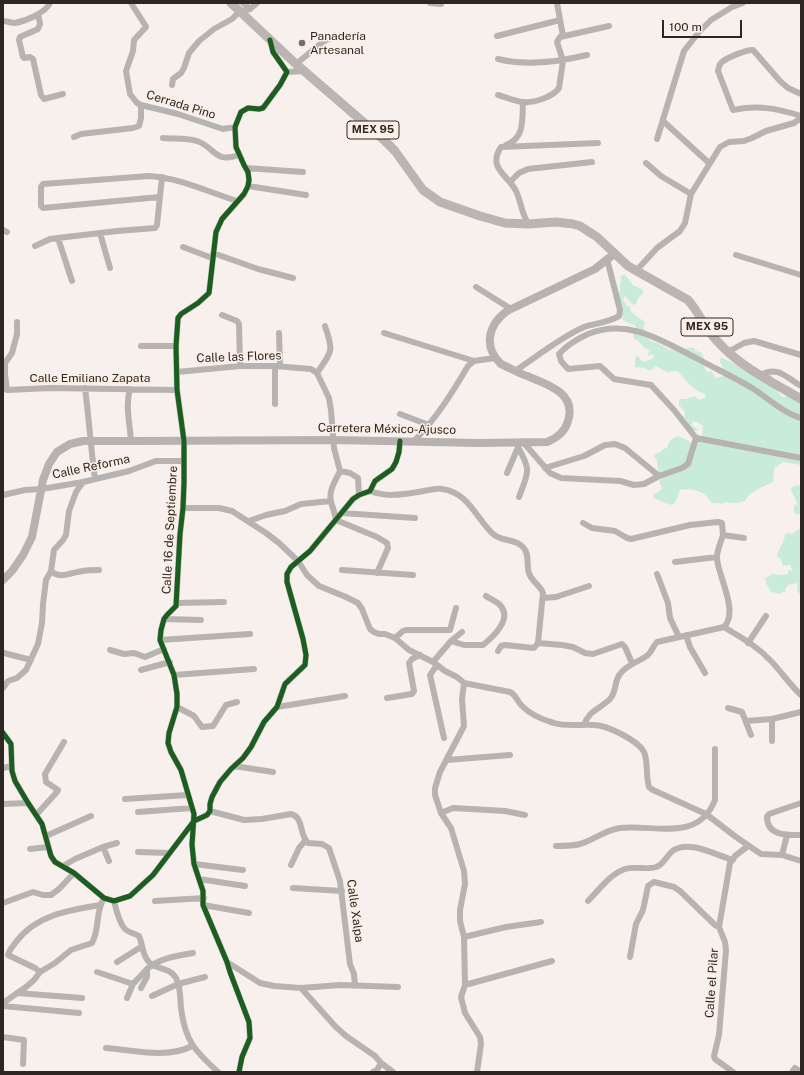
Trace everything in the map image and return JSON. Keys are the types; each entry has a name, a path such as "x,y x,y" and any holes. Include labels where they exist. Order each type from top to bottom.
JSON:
{"main road":[{"name":"MEX 95","path":"230,3 296,64 395,150 416,182 431,197 453,207 505,223 528,224 556,222 573,224 588,231 611,256 688,300 716,340 728,352 801,399"},
{"path":"495,358 490,346 490,335 497,320 511,309 589,272 611,256"},
{"name":"Carretera México-Ajusco","path":"3,580 12,571 23,555 32,537 49,464 57,452 70,444 131,441 334,440 521,444 547,442 557,438 566,428 570,416 568,405 562,393 552,386 501,364 495,358"}],"street":[{"path":"3,21 14,23 38,14 46,10 50,3"},
{"name":"Cerrada Pino","path":"131,3 145,25 144,29 134,40 133,51 126,71 130,94 137,103 178,114 223,129 235,127"},
{"path":"243,3 250,9"},
{"path":"172,85 173,79 184,68 189,53 199,41 214,29 232,19 239,12 250,9 257,3"},
{"path":"430,3 441,4"},
{"path":"557,3 563,36"},
{"path":"657,139 672,95 678,67 684,51 699,32 720,14 742,3"},
{"path":"38,14 40,24 38,29 20,37 19,40 23,57 33,58 41,95 44,99 63,94"},
{"path":"497,36 560,20"},
{"path":"498,95 523,102 547,98 558,90 564,61 557,42 560,37 609,26"},
{"path":"296,64 324,41 331,38 343,38"},
{"path":"270,40 273,52 287,72"},
{"path":"801,94 788,88 780,81 753,50 748,50 723,61 719,65 718,71 733,110 749,107 771,108 801,117"},
{"path":"498,60 512,63 564,61 587,55"},
{"path":"287,72 305,71"},
{"path":"287,72 280,85 263,108 259,110 248,108 241,112 235,127 236,147 248,172 248,186 306,195"},
{"path":"523,102 522,122 519,136 513,143 501,147 496,158 497,164 503,175 516,189 522,211 528,224"},
{"path":"74,137 81,134 139,126 141,118 141,105"},
{"path":"636,271 657,248 680,231 685,223 691,194 709,163 720,148 729,142 752,138 766,131 794,123 801,117"},
{"path":"663,121 709,163"},
{"path":"162,138 198,141 220,157 233,157 239,155"},
{"path":"501,147 598,144"},
{"path":"510,182 519,173 528,169 592,162"},
{"path":"646,163 661,176 691,194"},
{"path":"246,168 303,172"},
{"path":"159,197 44,208 41,206 40,186 43,184 149,176 162,177 237,201"},
{"path":"35,246 58,238 155,228 157,225 162,177"},
{"name":"Calle 16 de Septiembre","path":"160,640 164,619 167,614 175,608 177,603 180,534 183,508 184,441 177,390 176,346 178,318 181,314 198,303 209,293 212,256 218,226 248,186"},
{"path":"100,233 110,268"},
{"path":"58,238 72,281"},
{"path":"184,247 293,278"},
{"path":"736,255 801,275"},
{"path":"515,371 584,327 612,320 619,316 620,310 611,256"},
{"path":"476,287 511,309"},
{"path":"222,315 237,321 239,324 240,366"},
{"path":"5,389 5,363 12,353 17,334 17,322"},
{"path":"325,326 331,344 330,354 317,373 329,398 335,454 340,471 333,487 331,501 335,511 336,520"},
{"path":"801,418 792,415 751,388 654,336 625,328 600,329 578,338 564,348 559,354 561,361 568,369 600,366 614,380 651,385 674,410 696,438 801,458"},
{"path":"275,404 279,333"},
{"path":"384,333 474,360 495,358"},
{"path":"728,352 744,343 754,341 801,355"},
{"path":"141,346 176,346"},
{"path":"414,441 440,411 468,366 474,360"},
{"name":"Calle las Flores","path":"177,372 240,366 278,366 311,369 317,373"},
{"path":"761,374 767,370 778,372 801,386"},
{"path":"85,388 95,479"},
{"name":"Calle Emiliano Zapata","path":"5,389 85,388 177,390"},
{"path":"130,389 128,396 128,419 131,441"},
{"path":"400,414 429,425"},
{"path":"521,444 550,473 561,478 620,481 634,485 644,484 688,464 696,438"},
{"path":"3,732 11,744 12,766 15,780 42,824 51,856 55,862 74,873 104,898 114,901 130,896 153,874 194,821 207,815 210,811 212,796 220,782 243,758 251,747 264,722 277,707 285,684 305,665 306,655 303,638 287,582 287,574 291,567 310,551 354,499 359,495 370,491 375,481 392,469 400,452 400,441"},
{"path":"507,473 521,444"},
{"path":"519,497 528,471 521,444"},
{"path":"545,468 584,456 605,444 615,444 625,448 659,476"},
{"name":"Calle Reforma","path":"3,495 25,490 42,489 83,482 129,471 156,461 184,461"},
{"path":"340,471 350,473 358,478 359,495"},
{"path":"3,688 8,681 21,676 26,670 38,644 42,623 46,580 51,571 54,550 66,535 69,510 76,492 83,482"},
{"path":"370,491 379,495 390,496 441,489 453,492 463,498 473,508 480,520 494,535 519,543 524,548 528,557 527,567 529,574 532,580 541,589 543,598 538,644 534,648 505,645 501,646 498,651"},
{"path":"249,521 301,504 331,501"},
{"path":"183,508 219,508 232,511 266,533 298,561 306,575 319,586 358,603 374,632 395,638 409,650 435,663 445,671 458,677 464,683 513,693 520,705 544,720 570,726 600,725 635,742 644,752 649,787 653,790 706,814 761,854 782,855 801,861"},
{"path":"342,513 415,518"},
{"path":"336,520 377,537 387,543 388,548 377,573"},
{"path":"583,523 592,528 615,531 631,539 690,525 718,522 722,523 723,535 717,556 729,606 730,617 728,623 724,627 656,642 647,656 632,662 620,674 616,680 616,690 609,700 591,713 587,717 584,725"},
{"path":"723,535 744,538"},
{"path":"675,562 717,556"},
{"path":"51,571 59,576 82,571 99,570"},
{"path":"342,570 413,575"},
{"path":"657,574 668,603 670,618 679,637"},
{"path":"543,598 556,597 589,586"},
{"path":"451,641 464,645 477,646 482,645 497,634 505,617 504,611 499,604 486,596"},
{"path":"177,603 224,602"},
{"path":"395,638 406,630 450,630 456,608"},
{"path":"748,643 766,616"},
{"path":"164,619 201,620"},
{"path":"724,627 770,660 786,681 801,695"},
{"path":"444,738 430,675 435,663 451,641 462,632"},
{"path":"233,1072 239,1072 242,1057 250,1038 249,1022 227,962 203,905 204,898 194,864 192,844 194,814 181,770 170,752 168,743 169,733 177,707 174,675 160,640 250,634"},
{"path":"686,635 690,647 705,673"},
{"path":"538,644 562,645 585,653 593,654 622,644 632,662"},
{"path":"110,650 124,654 134,653 145,657 164,649"},
{"path":"4,653 31,660"},
{"path":"387,698 412,694 414,691 409,663 412,659 420,655"},
{"path":"141,670 170,662"},
{"path":"174,675 254,669"},
{"path":"464,683 462,699 464,726 440,772 435,788 435,795 441,813 451,828 464,871 465,884 460,910 460,921 464,936 465,985 461,997 465,1013 480,1036 477,1072"},
{"path":"277,707 345,696"},
{"path":"177,707 194,716 202,727 213,726 226,705 237,702"},
{"path":"728,708 741,710 751,735"},
{"path":"746,722 772,719 801,712"},
{"path":"772,719 772,742"},
{"path":"36,815 58,790 46,782 46,774 64,742"},
{"path":"556,846 580,844 608,831 621,828 682,828 698,822 712,807 715,800 715,748"},
{"path":"447,760 510,755"},
{"path":"3,768 12,766"},
{"path":"234,766 273,772"},
{"path":"126,799 188,794"},
{"path":"801,802 769,814 767,817 768,826 774,832 787,835 801,835"},
{"path":"3,804 28,803"},
{"path":"138,812 192,808"},
{"path":"441,813 453,808 505,811 525,815"},
{"path":"210,811 244,820 262,819 291,814 295,815 299,820 305,841 299,848 291,865"},
{"path":"46,836 91,816"},
{"path":"782,855 787,835"},
{"name":"Calle Xalpa","path":"305,841 312,844 322,844 329,848 336,864 342,891 350,964 354,974 355,986"},
{"path":"62,866 103,847 118,843"},
{"path":"588,901 615,874 626,869 656,867 660,865 672,851 681,847 690,846 733,860"},
{"name":"Calle el Pilar","path":"733,1072 715,1059 714,1056 719,1035 726,950 720,927 728,872 735,856 748,846"},
{"path":"30,849 48,847"},
{"path":"103,847 109,861"},
{"path":"138,852 169,853"},
{"path":"194,864 243,870"},
{"path":"3,903 33,892 51,895 74,873"},
{"path":"199,879 245,886"},
{"path":"630,957 636,924 643,910 648,886 654,882 674,887 680,891 715,925 720,927"},
{"path":"292,888 342,891"},
{"path":"3,1004 34,980 40,972 55,963 71,950 92,943 96,936 100,905 104,898"},
{"path":"155,902 204,898"},
{"path":"114,901 123,927 125,930 139,936 141,947 147,960 149,967 147,977 141,988"},
{"path":"40,972 6,953 25,932 38,921 71,910 100,905"},
{"path":"203,905 250,913"},
{"path":"464,936 506,927 541,922"},
{"path":"117,962 141,947"},
{"path":"127,998 133,984 149,967 164,959 192,953"},
{"path":"465,985 552,961"},
{"path":"227,962 260,984 301,988 340,985 398,987"},
{"path":"149,967 170,971 180,990 183,1019 192,1046 218,1072"},
{"path":"97,972 133,984"},
{"path":"152,996 178,984 206,977"},
{"path":"301,988 335,1026 346,1036 375,1056 381,1063 393,1072"},
{"path":"17,993 82,998"},
{"path":"3,1004 79,1013"},
{"path":"3,1037 24,1040 23,1064"},
{"path":"106,1048 163,1053 187,1049 192,1046"},
{"path":"373,1072 377,1070 381,1063"},
{"path":"792,1072 795,1068 800,1072"}],"green space":[{"path":"625,274 633,285 643,290 643,294 638,298 636,304 633,305 625,296 623,299 627,306 630,306 631,312 646,323 643,327 650,341 658,343 670,350 681,350 692,347 698,352 701,352 705,361 701,362 701,364 703,364 707,372 711,371 716,378 723,376 725,373 719,359 722,358 739,365 743,369 771,373 773,376 771,383 782,397 801,397 801,465 783,462 777,467 775,466 774,481 750,494 745,501 734,503 727,502 721,504 712,503 707,496 700,492 684,489 680,490 676,501 672,505 654,498 654,494 662,489 659,480 661,479 657,460 653,456 667,448 671,440 678,436 689,441 690,443 695,443 698,437 702,435 703,426 697,422 694,422 694,420 691,425 699,430 694,431 685,425 687,421 684,417 685,412 679,405 679,399 695,396 699,400 706,397 705,394 697,391 690,385 678,371 667,372 656,366 650,371 644,368 635,367 635,359 637,355 643,362 654,358 652,354 648,356 650,350 634,339 633,334 637,332 635,325 623,320 623,316 618,316 620,277"},
{"path":"797,485 801,486 801,514 794,513 794,506 796,504 799,507 791,490 792,487"},
{"path":"801,528 801,597 797,590 798,583 788,585 785,589 786,593 782,591 782,594 771,592 766,580 764,579 773,574 788,574 788,570 793,571 790,565 783,566 781,559 777,556 784,541 785,535 789,532 791,534"}],"cycle path":[{"path":"239,1072 242,1057 250,1038 249,1022 227,962 203,905 203,891 194,864 192,845 194,814 181,770 171,752 168,743 169,733 177,707 177,694 174,675 160,640 164,619 176,606 183,508 184,441 177,390 176,346 178,318 181,314 198,303 209,293 216,232 222,219 244,194 248,186 248,172 236,147 235,127 241,112 248,108 263,108 280,85 287,72 273,52 270,40"},
{"path":"3,733 11,744 12,771 15,781 42,824 51,856 55,862 74,873 104,898 114,901 130,896 153,875 194,821 207,815 210,811 212,797 220,782 243,758 251,747 264,722 277,707 285,684 305,665 306,655 303,639 287,582 287,574 291,567 310,551 353,499 370,491 375,481 392,469 399,452 400,441"}],"place":[{"name":"Panadería Artesanal","path":"302,43"}]}
